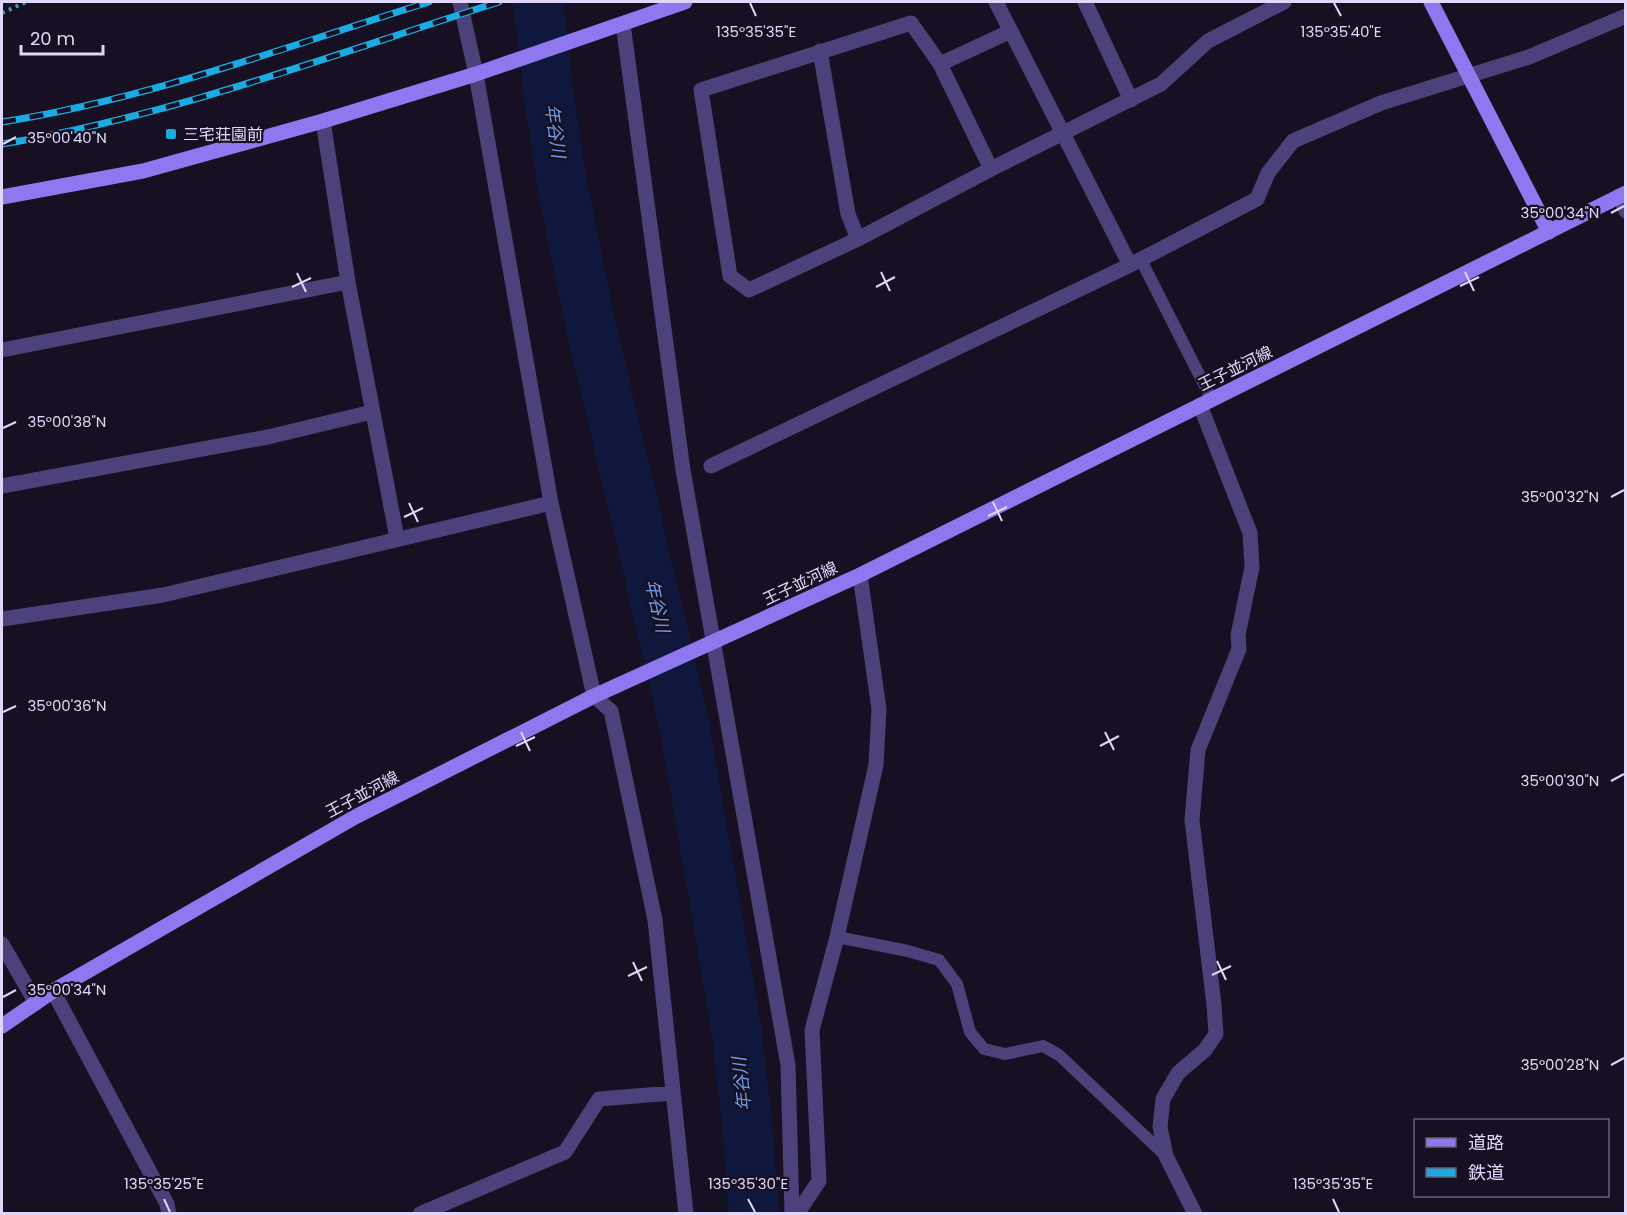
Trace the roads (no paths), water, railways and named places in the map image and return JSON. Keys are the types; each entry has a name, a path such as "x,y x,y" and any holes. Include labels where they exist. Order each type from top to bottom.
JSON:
{"main road":[{"path":"2,197 143,171 323,121 476,74 685,2"},
{"path":"1431,2 1549,232"},
{"name":"王子並河線","path":"2,1026 53,991 355,817 594,696 860,575 1622,195"}],"street":[{"path":"460,2 476,74 551,502 594,696 611,711 655,920 686,1214"},
{"path":"996,2 1063,133 1135,263"},
{"path":"1085,2 1131,100"},
{"path":"991,169 940,64 911,23 702,90 730,276 749,290 858,239 1161,84 1208,41 1284,2"},
{"path":"711,466 1135,263 1257,200 1269,173 1293,141 1381,103 1529,57 1626,16"},
{"path":"622,24 706,646 788,1065 792,1214"},
{"path":"940,64 1011,31"},
{"path":"820,51 848,214 858,239"},
{"path":"323,121 348,282 397,538"},
{"path":"1622,195 1626,211"},
{"path":"2,350 348,282"},
{"path":"1195,1214 1166,1156 1160,1126 1163,1099 1178,1073 1204,1050 1216,1034 1192,820 1198,750 1239,649 1238,635 1252,567 1251,533 1206,403"},
{"path":"2,486 268,436 372,412"},
{"path":"2,619 163,595 551,502"},
{"path":"797,1214 819,1181 812,1030 837,937 876,765 879,709 860,575"},
{"path":"2,944 36,1003"},
{"path":"53,991 167,1204 169,1214"},
{"path":"420,1214 565,1152 599,1099 672,1094"}],"lane":[{"path":"1135,263 1206,403"},
{"path":"837,937 908,951 939,960 957,984 970,1032 984,1049 1005,1054 1043,1046 1059,1056 1166,1156"}],"waterway":[{"name":"年谷川","path":"538,2 549,98 563,189 588,313 684,723 737,1034 754,1214"}],"railway":[{"path":"2,122 56,112 164,86 429,2"},
{"path":"2,144 65,132 190,100 499,2"}],"place":[{"name":"三宅荘園前","path":"171,134"}]}
